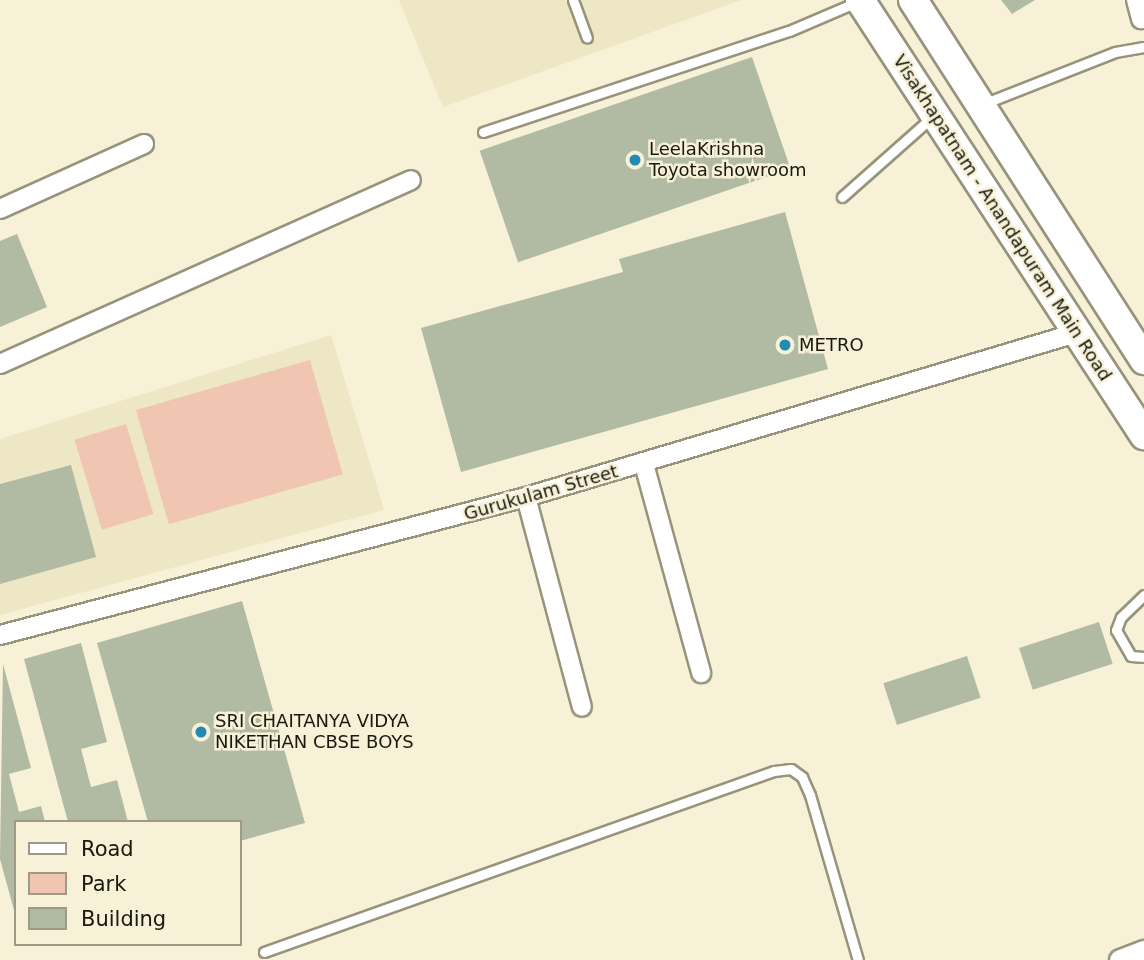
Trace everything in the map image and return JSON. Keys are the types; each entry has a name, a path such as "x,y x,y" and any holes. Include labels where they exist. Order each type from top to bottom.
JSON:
{"main road":[{"name":"Visakhapatnam - Anandapuram Main Road","path":"860,0 1144,435"},
{"path":"913,0 1144,360"}],"street":[{"path":"1136,0 1141,19"},
{"path":"0,209 144,144"},
{"path":"0,363 411,180"},
{"name":"Gurukulam Street","path":"0,635 645,464 1076,333"},
{"path":"645,464 701,673"},
{"path":"526,497 582,706"},
{"path":"1120,960 1144,951"}],"lane":[{"path":"573,0 587,38"},
{"path":"483,132 789,31 860,0"},
{"path":"981,105 1115,52 1144,47"},
{"path":"842,197 935,114"},
{"path":"1144,595 1121,617 1116,630 1131,656 1144,657"},
{"path":"264,952 774,771 790,769 802,777 810,795 858,960"}],"shaded area":[{"path":"399,0 741,0 443,107"},
{"path":"331,335 384,510 0,615 0,439"}],"green space":[{"path":"310,360 343,474 169,524 136,410"},
{"path":"126,424 153,514 102,530 74,440"}],"building":[{"path":"1001,0 1035,0 1012,14"},
{"name":"LeelaKrishna Toyota showroom","path":"752,57 790,169 518,262 480,151"},
{"path":"785,212 828,369 461,472 421,328 623,272 619,259"},
{"path":"17,234 47,307 0,327 0,241"},
{"path":"71,465 96,557 0,584 0,484"},
{"name":"SRI CHAITANYA VIDYA NIKETHAN CBSE BOYS","path":"242,601 305,823 242,840 242,820 147,820 97,643"},
{"path":"1099,622 1113,664 1033,690 1019,648"},
{"path":"81,643 107,742 81,749 91,787 117,780 127,820 67,820 24,659"},
{"path":"967,656 981,698 897,725 883,683"},
{"path":"3,664 31,768 9,774 19,812 41,806 44,820 14,820 14,910 0,859"}],"place":[{"name":"LeelaKrishna Toyota showroom","path":"635,160"},
{"name":"METRO","path":"785,345"},
{"name":"SRI CHAITANYA VIDYA NIKETHAN CBSE BOYS","path":"201,732"}]}
